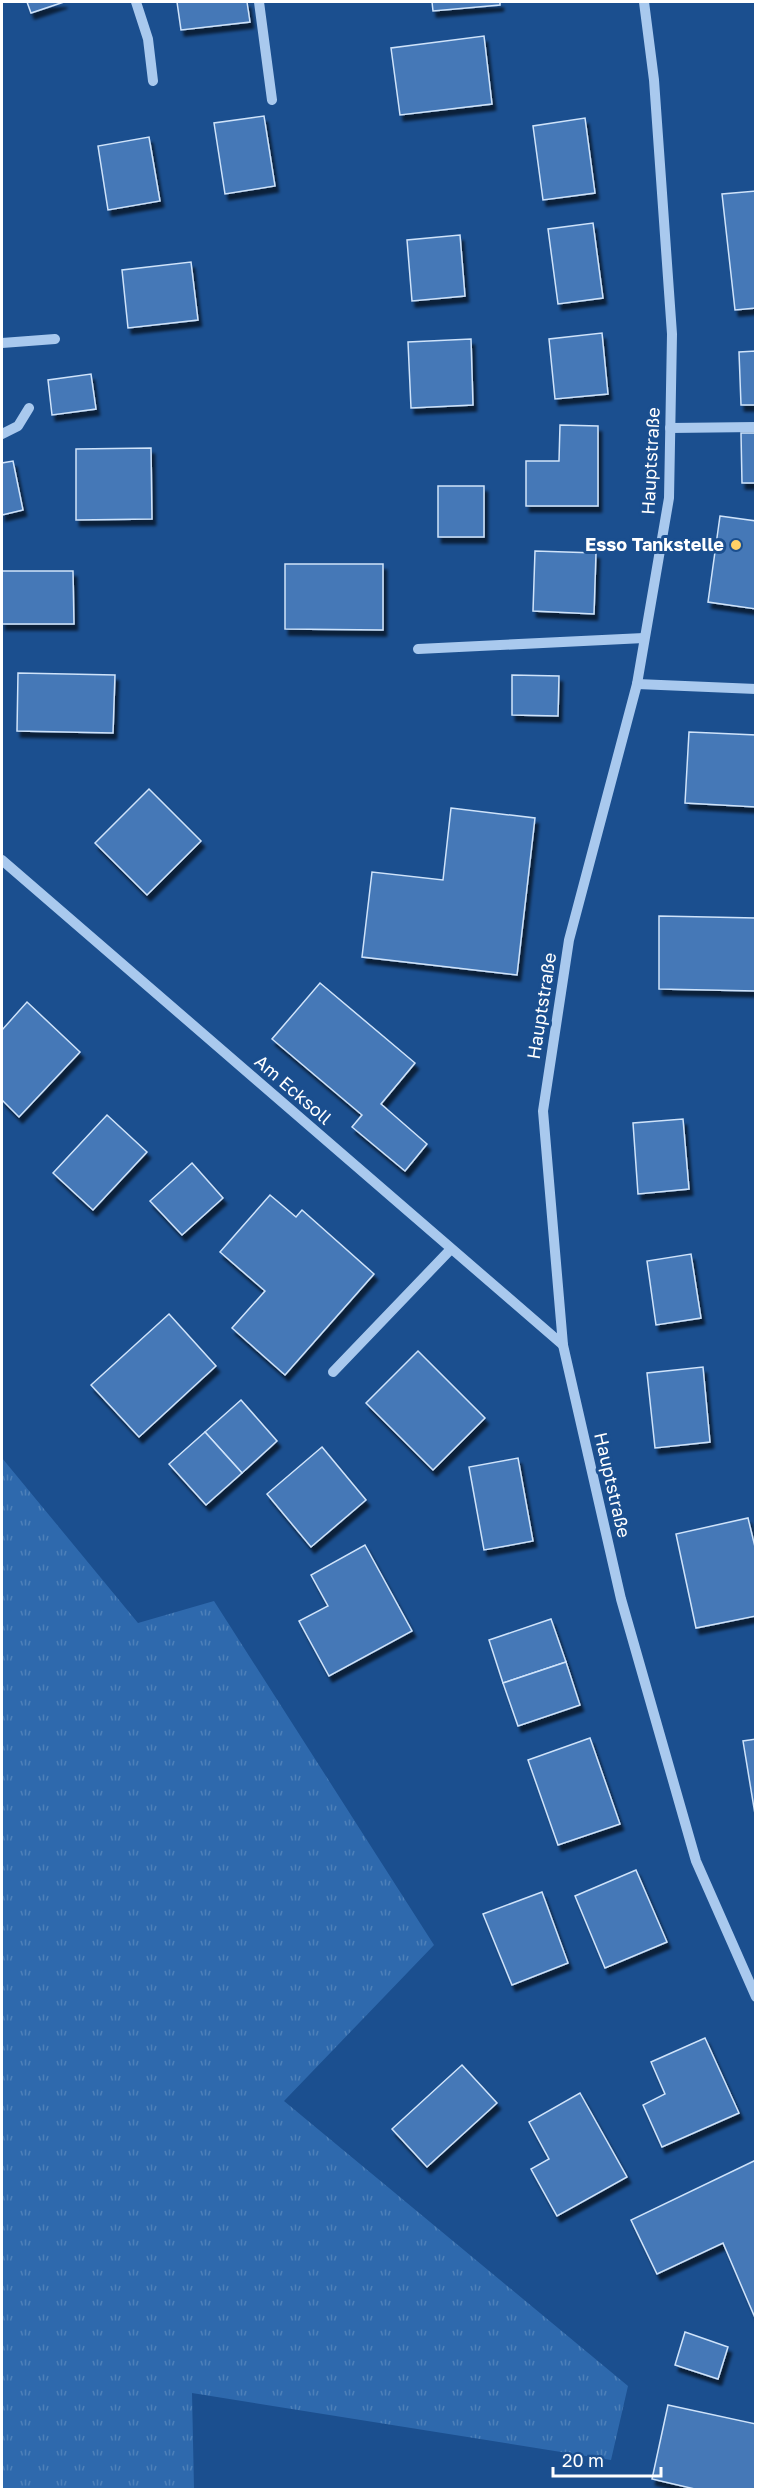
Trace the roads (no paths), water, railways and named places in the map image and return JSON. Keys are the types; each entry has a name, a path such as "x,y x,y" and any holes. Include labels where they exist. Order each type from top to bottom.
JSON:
{"street":[{"path":"136,2 148,39 153,81"},
{"path":"259,2 272,100"},
{"name":"Hauptstraße","path":"644,2 654,80 672,334 669,498 637,684 569,939 543,1111 562,1345 621,1599 696,1861 756,1997"},
{"path":"2,343 54,339"},
{"path":"2,434 18,426 29,408"},
{"path":"670,428 756,427"},
{"path":"418,649 644,638"},
{"path":"637,684 756,689"},
{"name":"Am Ecksoll","path":"2,860 562,1345"},
{"path":"333,1372 451,1249"}],"place":[{"name":"Esso Tankstelle","path":"736,545"}]}
